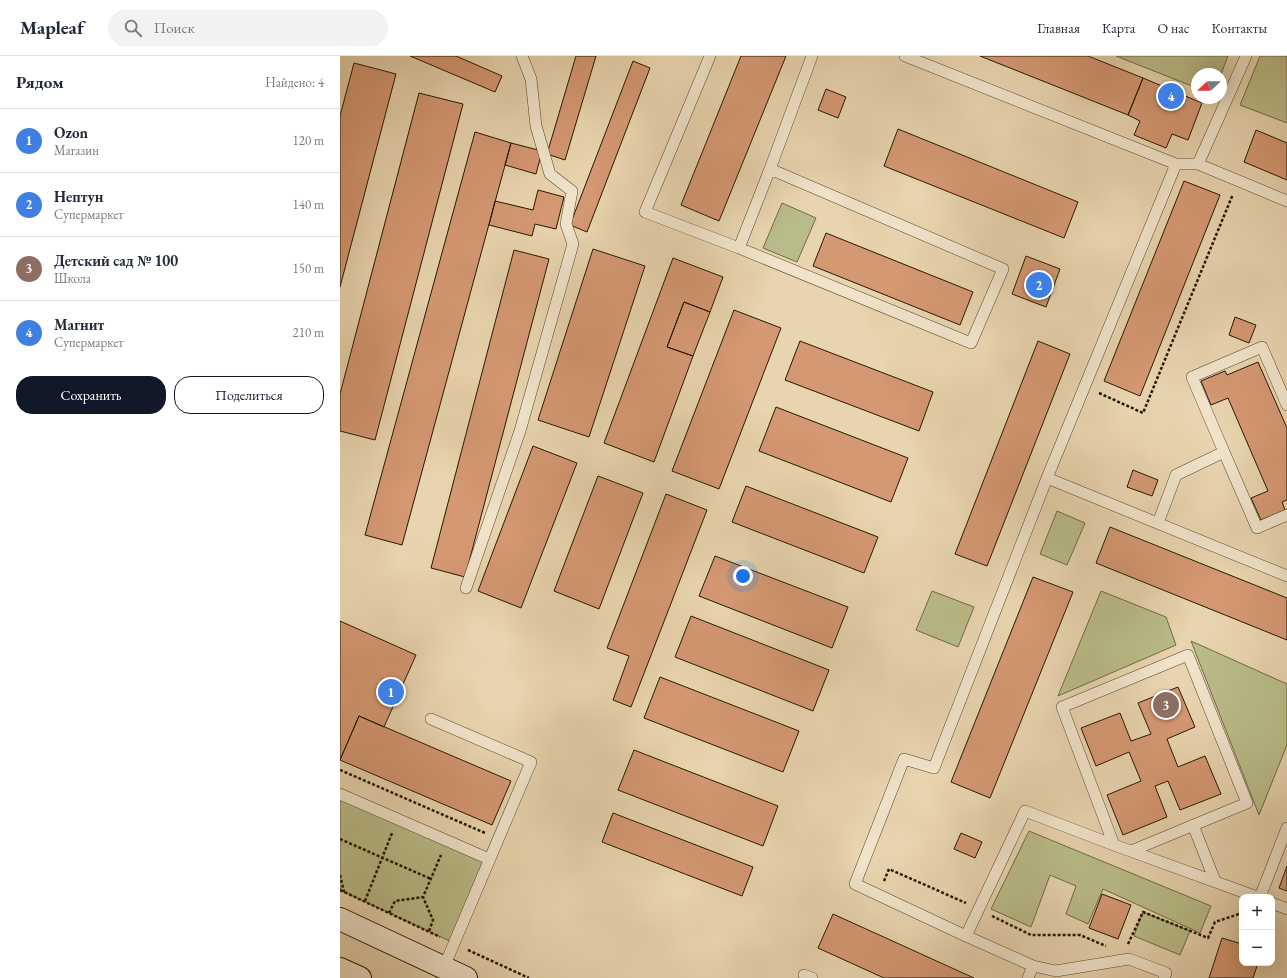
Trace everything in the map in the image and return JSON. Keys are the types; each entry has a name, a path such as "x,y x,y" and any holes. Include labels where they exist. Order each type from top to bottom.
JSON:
{"main road":[{"path":"340,919 466,978"},
{"path":"340,969 360,978"}],"lane":[{"path":"466,588 520,431 574,244 566,224 572,191 550,174 536,126 531,79 522,56"},
{"path":"710,56 645,212 739,248 971,343 1003,269 770,169"},
{"path":"739,248 812,56"},
{"path":"905,56 1176,164 1198,164 1287,201"},
{"path":"1198,164 1246,56"},
{"path":"1164,978 1166,973 1130,959 1056,971 1033,966 854,884 904,759 934,768 1047,478 1176,164"},
{"path":"1287,406 1262,347 1192,377 1257,528 1287,515"},
{"path":"1158,523 1176,475 1224,452"},
{"path":"1047,478 1287,576"},
{"path":"1114,845 1062,707 1188,655 1247,803 1131,851"},
{"path":"431,719 530,762 444,967"},
{"path":"340,794 489,859"},
{"path":"966,936 1025,810 1114,845 1250,894"},
{"path":"1193,826 1215,881"},
{"path":"1259,894 1287,828"},
{"path":"1275,904 1287,909"},
{"path":"1028,978 1033,966"}],"path":[{"path":"1084,387 1143,413 1239,181"},
{"path":"340,770 498,838"},
{"path":"364,901 397,819"},
{"path":"340,839 431,879"},
{"path":"429,931 433,920 423,897 447,841"},
{"path":"858,875 882,885 889,869 979,909 1031,935 1080,935 1111,948"},
{"path":"340,875 344,892"},
{"path":"340,890 530,978"},
{"path":"389,913 395,900 423,897"},
{"path":"1127,946 1143,912 1208,938 1215,922 1239,914"}],"green space":[{"path":"1116,56 1228,56 1223,68 1191,68 1191,86"},
{"path":"1260,56 1287,56 1287,123 1240,105"},
{"path":"782,203 816,218 797,262 763,248"},
{"path":"1057,511 1085,523 1067,565 1040,554"},
{"path":"932,591 974,607 958,647 916,630"},
{"path":"1101,591 1166,617 1176,645 1058,696"},
{"path":"1191,641 1287,684 1287,745 1259,815"},
{"path":"340,794 489,859 454,943 340,890"},
{"path":"1029,831 1211,906 1200,933 1103,889 1088,924 1066,914 1076,886 1050,875 1031,927 991,909"},
{"path":"1143,912 1190,931 1180,955 1134,936"}],"building":[{"path":"410,56 456,56 502,76 495,92"},
{"path":"576,56 596,56 565,160 547,154"},
{"path":"741,56 786,56 719,221 681,205"},
{"path":"980,56 1088,56 1143,78 1128,115"},
{"path":"633,61 650,68 587,232 570,225"},
{"path":"354,63 396,74 340,287 340,116"},
{"path":"1143,78 1191,98 1191,104 1202,104 1188,140 1172,134 1166,148 1134,135 1140,121 1128,115"},
{"path":"826,89 846,97 838,118 818,110"},
{"path":"419,93 463,104 375,440 340,431 340,394"},
{"path":"898,129 1078,202 1064,238 884,166"},
{"path":"1256,130 1287,143 1287,180 1244,162"},
{"path":"475,132 511,143 402,545 365,535"},
{"path":"511,143 542,151 536,174 505,165"},
{"path":"1184,181 1220,195 1140,396 1104,381"},
{"path":"538,190 564,197 556,229 535,224 532,236 489,225 495,201 533,210"},
{"path":"826,233 973,292 960,325 813,266"},
{"path":"593,249 645,266 589,437 538,420"},
{"path":"514,250 549,259 465,577 431,568"},
{"path":"1026,256 1060,269 1046,307 1012,294"},
{"path":"673,258 723,277 710,312 684,302 667,347 693,356 654,462 604,443"},
{"path":"684,302 710,312 693,356 667,347"},
{"path":"734,310 781,328 719,489 672,471"},
{"path":"1235,317 1256,325 1249,343 1229,335"},
{"path":"800,341 933,392 919,431 785,380"},
{"path":"1038,341 1070,354 987,566 955,554"},
{"path":"1258,362 1287,428 1287,500 1282,502 1285,510 1261,520 1251,498 1268,491 1228,398 1211,405 1201,381 1225,371 1227,375"},
{"path":"776,407 908,458 891,502 759,451"},
{"path":"533,446 577,463 521,608 478,591"},
{"path":"1133,470 1158,480 1152,496 1127,487"},
{"path":"598,476 643,493 599,609 554,591"},
{"path":"746,486 878,537 864,573 732,522"},
{"path":"666,494 707,510 631,707 613,700 629,656 607,648"},
{"path":"1110,527 1287,598 1287,640 1096,563"},
{"path":"715,556 848,607 832,648 699,596"},
{"path":"1033,577 1073,592 990,798 951,782"},
{"path":"691,616 829,670 813,711 675,657"},
{"path":"340,621 416,655 384,727 359,716 340,760"},
{"path":"660,677 799,731 783,772 644,718"},
{"path":"1178,687 1195,727 1167,739 1178,767 1205,756 1221,794 1180,810 1168,781 1155,786 1167,817 1123,835 1107,795 1141,781 1129,752 1096,766 1081,728 1120,713 1131,741 1151,734 1138,703"},
{"path":"359,716 511,781 492,825 340,760"},
{"path":"634,750 778,806 763,846 618,790"},
{"path":"613,813 753,867 742,896 602,842"},
{"path":"961,833 982,842 975,858 954,849"},
{"path":"1287,866 1287,891 1279,888"},
{"path":"1102,894 1131,905 1118,939 1089,928"},
{"path":"833,914 974,978 884,978 818,948"},
{"path":"1222,938 1239,943 1239,966 1257,966 1253,978 1209,978"}],"place":[{"name":"Магнит","path":"1171,96"},
{"name":"Нептун","path":"1039,285"},
{"name":"Ozon","path":"391,692"},
{"name":"Детский сад № 100","path":"1166,705"}]}
